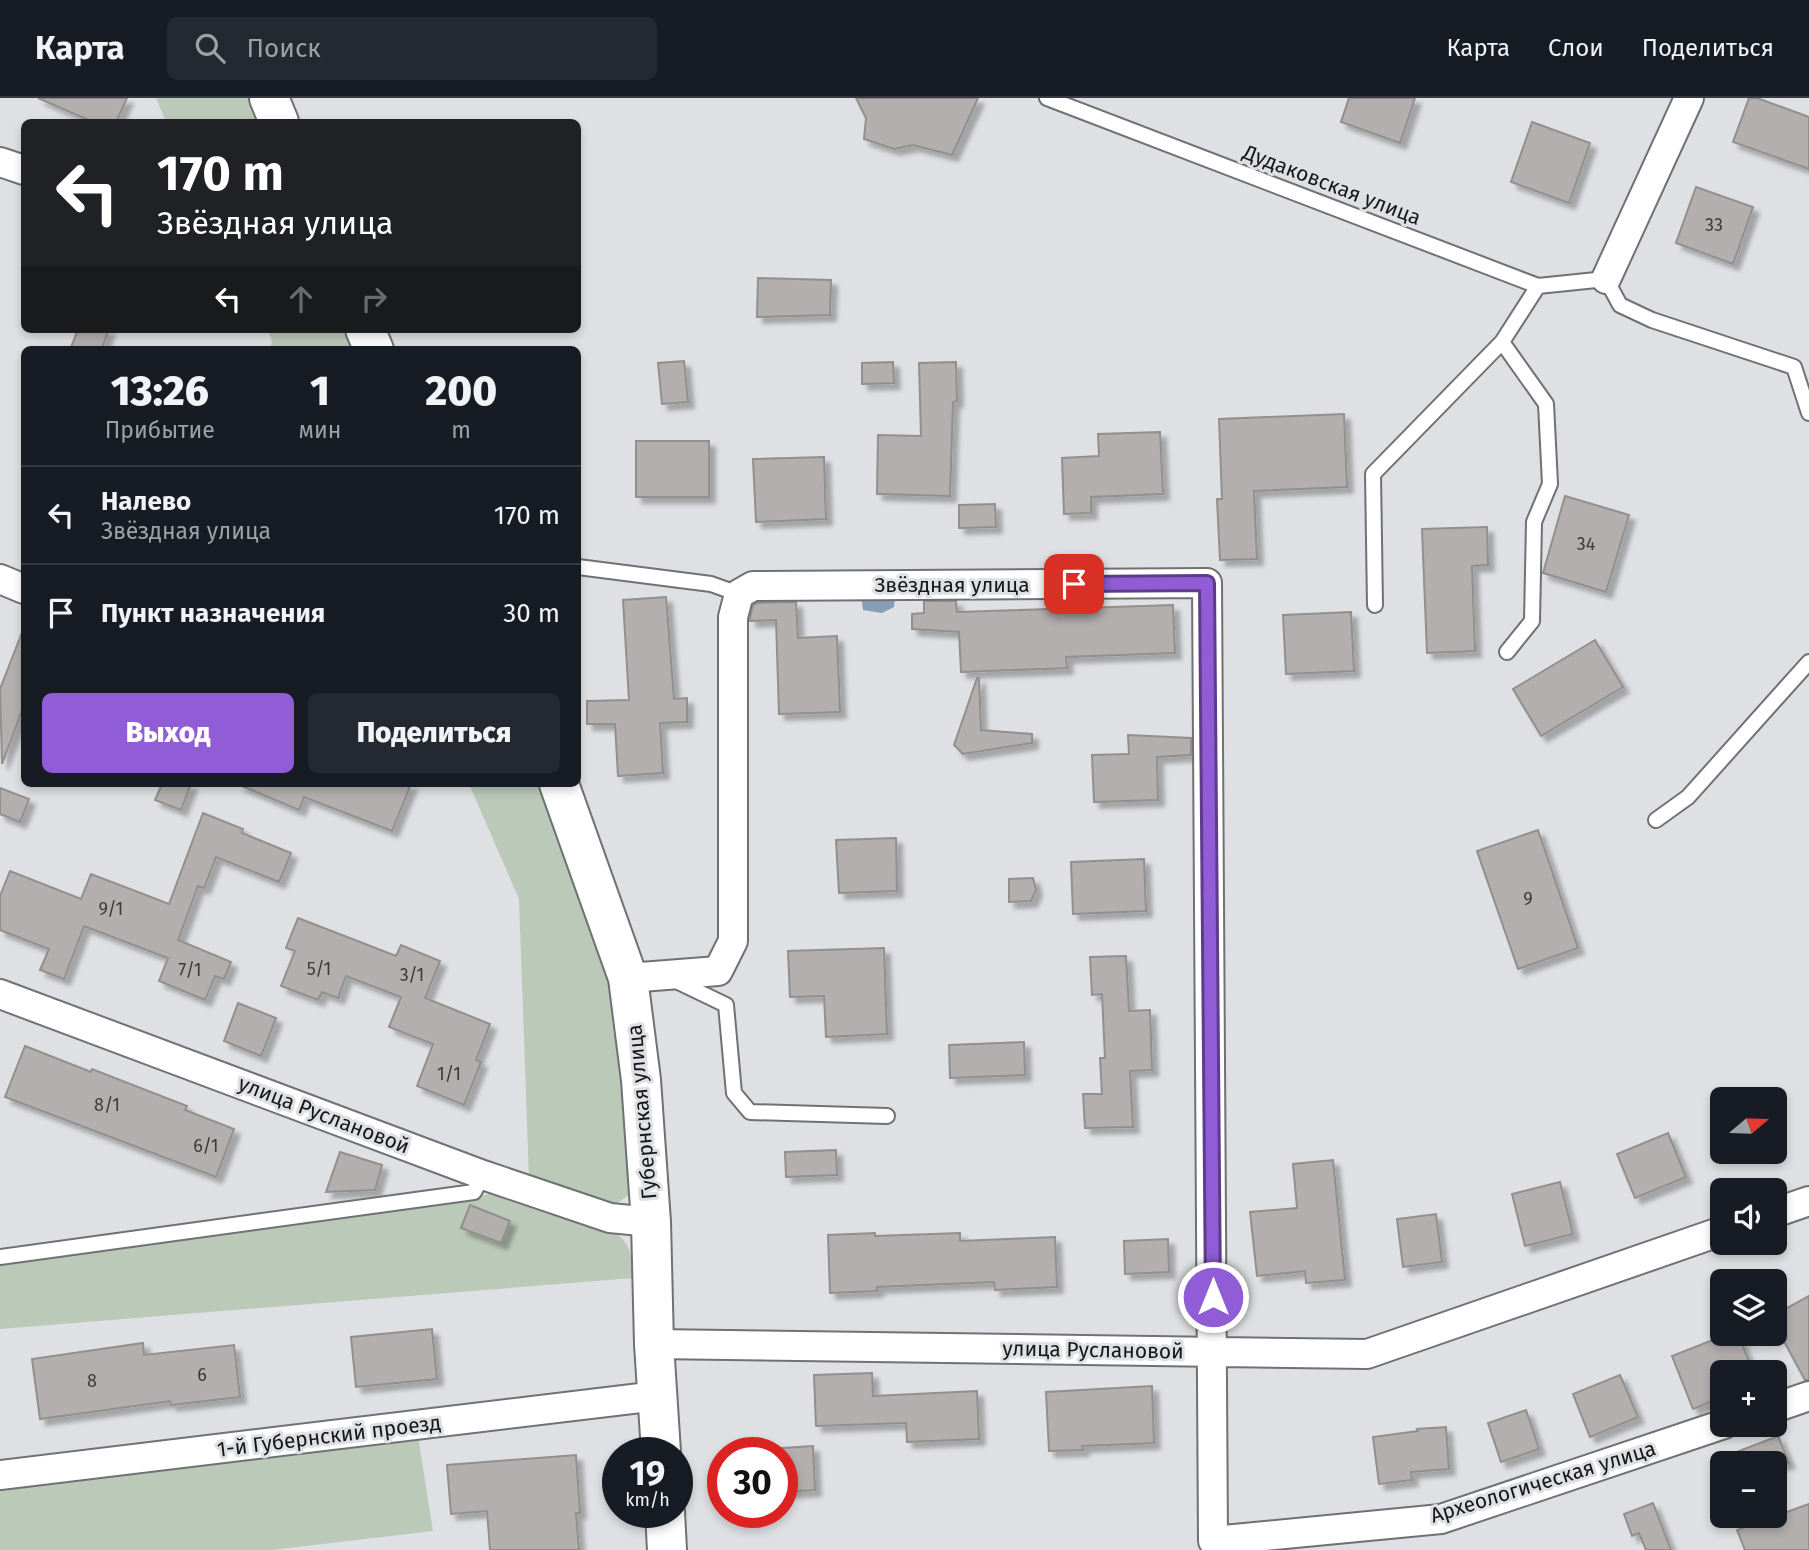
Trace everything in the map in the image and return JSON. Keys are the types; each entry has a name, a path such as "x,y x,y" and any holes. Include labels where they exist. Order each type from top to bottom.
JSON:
{"street":[{"path":"269,98 278,119"},
{"path":"1606,279 1689,98"},
{"path":"0,162 21,169"},
{"path":"0,579 21,588"},
{"name":"Звёздная улица","path":"739,594 753,586 1207,583 1213,1352"},
{"path":"646,976 718,971 733,941 733,617 739,594"},
{"name":"Губернская улица","path":"560,787 646,976 641,1080 651,1222 653,1344 660,1437"},
{"name":"улица Руслановой","path":"0,994 483,1175 610,1218 651,1222"},
{"path":"1787,1209 1809,1202"},
{"name":"улица Руслановой","path":"653,1344 1367,1354 1710,1235"},
{"name":"Археологическая улица","path":"1213,1352 1213,1541 1441,1519 1710,1429"},
{"name":"1-й Губернский проезд","path":"0,1475 657,1396"},
{"path":"1787,1404 1809,1396"},
{"path":"666,1528 667,1550"}],"lane":[{"name":"Дудаковская улица","path":"1048,98 1538,286 1606,279"},
{"path":"1606,279 1620,305 1652,320 1794,367 1809,413"},
{"path":"1375,605 1373,474 1502,342 1538,286"},
{"path":"1502,342 1546,404 1550,484 1534,522 1532,621 1507,652"},
{"path":"581,567 711,584 739,594"},
{"path":"1656,820 1688,797 1809,662"},
{"path":"646,976 726,1005 734,1093 750,1112 887,1116"},
{"path":"0,1257 474,1192 483,1175"}],"green space":[{"path":"156,98 249,98 258,119 165,119"},
{"path":"269,333 351,333 356,346 270,346"},
{"path":"470,787 542,787 610,980 632,1192 619,1202 605,1207 529,1179 519,899"},
{"path":"494,1193 611,1230 627,1245 633,1278 0,1329 0,1264 423,1207"},
{"path":"418,1436 433,1531 272,1550 0,1550 0,1485"}],"water":[{"path":"861,594 895,597 894,607 882,613 863,610"}],"building":[{"path":"38,98 127,98 117,119 86,119"},
{"path":"856,98 978,98 952,155 913,145 894,149 864,139 866,118"},
{"path":"1349,98 1415,98 1400,143 1341,122"},
{"path":"1749,98 1757,98 1809,117 1809,169 1733,142"},
{"path":"1532,122 1590,143 1569,203 1511,182"},
{"path":"1696,187 1753,207 1733,264 1676,243"},
{"path":"758,278 831,280 830,315 757,317"},
{"path":"76,333 107,333 103,346 72,346"},
{"path":"684,361 688,402 662,404 658,363"},
{"path":"893,362 894,383 862,384 862,363"},
{"path":"956,362 957,401 953,402 950,496 877,494 878,435 921,436 919,363"},
{"path":"1344,414 1347,487 1254,491 1257,559 1220,560 1217,499 1222,499 1219,419"},
{"path":"1160,432 1163,494 1091,497 1091,513 1064,514 1062,458 1099,456 1098,434"},
{"path":"636,441 709,441 709,497 636,497"},
{"path":"824,457 826,519 756,522 753,459"},
{"path":"1565,496 1629,515 1606,592 1543,573"},
{"path":"995,504 996,527 959,528 959,505"},
{"path":"1487,527 1488,565 1472,566 1475,651 1427,653 1422,529"},
{"path":"666,597 674,699 687,698 687,722 660,723 663,773 618,776 615,724 587,724 587,701 629,700 623,600"},
{"path":"924,601 956,601 957,612 1173,605 1175,653 1066,657 1067,668 961,672 959,632 912,629 912,614 924,613"},
{"path":"796,602 798,638 837,636 840,712 779,714 776,620 750,621 750,618 753,605 757,603"},
{"path":"1351,612 1354,671 1286,674 1283,615"},
{"path":"21,635 21,713 2,764 0,689"},
{"path":"1595,640 1623,687 1541,736 1513,689"},
{"path":"977,678 981,730 1032,734 1032,743 963,754 954,745"},
{"path":"1128,735 1191,738 1191,755 1157,757 1158,800 1094,802 1092,755 1129,754"},
{"path":"161,787 190,787 181,810 155,800"},
{"path":"244,787 410,787 392,831 304,797 299,810"},
{"path":"0,788 29,799 20,822 0,814"},
{"path":"203,813 291,853 279,882 216,857 204,888 198,886 178,940 231,962 224,979 215,976 205,1000 159,981 168,958 84,926 64,979 40,970 49,949 0,930 0,896 10,871 81,899 91,874 169,904"},
{"path":"1538,830 1578,948 1518,969 1477,851"},
{"path":"896,838 897,891 839,893 836,840"},
{"path":"1144,859 1146,911 1073,914 1071,862"},
{"path":"1033,878 1036,890 1031,901 1009,902 1009,879"},
{"path":"298,918 396,956 401,945 440,961 425,998 490,1024 476,1060 481,1062 464,1105 417,1086 433,1044 389,1027 401,997 346,976 338,998 322,992 318,1000 281,986 295,951 286,948"},
{"path":"884,948 887,1034 826,1037 824,996 790,997 788,951"},
{"path":"1126,956 1129,1011 1150,1010 1152,1070 1130,1071 1133,1127 1085,1128 1083,1094 1102,1094 1100,1058 1105,1058 1102,994 1092,995 1090,957"},
{"path":"238,1003 276,1018 261,1056 224,1041"},
{"path":"1024,1042 1025,1075 950,1078 949,1045"},
{"path":"25,1046 187,1106 185,1110 234,1129 216,1177 5,1097"},
{"path":"1668,1133 1686,1177 1635,1198 1617,1154"},
{"path":"836,1150 837,1175 786,1177 785,1152"},
{"path":"340,1152 382,1165 375,1190 326,1192"},
{"path":"1333,1160 1345,1280 1306,1283 1305,1271 1257,1276 1250,1212 1297,1208 1293,1164"},
{"path":"1560,1182 1573,1234 1525,1246 1512,1194"},
{"path":"470,1205 510,1221 501,1243 461,1228"},
{"path":"1436,1214 1442,1262 1403,1267 1397,1219"},
{"path":"875,1233 875,1236 960,1233 960,1241 1055,1237 1057,1287 995,1290 994,1282 877,1287 877,1291 830,1293 828,1235"},
{"path":"1168,1239 1169,1272 1125,1274 1124,1241"},
{"path":"1809,1296 1809,1380 1805,1380 1787,1346 1787,1308"},
{"path":"432,1329 437,1379 356,1387 351,1337"},
{"path":"1710,1341 1710,1346 1743,1346 1748,1360 1710,1360 1710,1402 1693,1409 1672,1356"},
{"path":"143,1343 144,1355 234,1345 240,1397 171,1405 170,1401 40,1419 32,1359"},
{"path":"872,1373 873,1396 977,1391 979,1439 907,1442 906,1423 816,1426 814,1375"},
{"path":"1620,1375 1638,1417 1590,1437 1573,1394"},
{"path":"1152,1386 1154,1443 1082,1446 1083,1450 1049,1451 1046,1392"},
{"path":"1526,1410 1539,1449 1501,1462 1488,1423"},
{"path":"1446,1427 1449,1469 1411,1472 1412,1480 1379,1484 1373,1437"},
{"path":"1778,1437 1784,1451 1739,1451"},
{"path":"813,1446 815,1490 798,1491 798,1447"},
{"path":"576,1455 580,1513 576,1513 579,1550 490,1550 487,1511 451,1514 447,1465"},
{"path":"1653,1503 1671,1550 1646,1550 1639,1533 1632,1536 1624,1514"},
{"path":"1809,1504 1809,1550 1745,1550 1737,1530 1787,1528 1787,1512"}],"route":[{"path":"1074,584 1207,583 1213,1297"}]}
